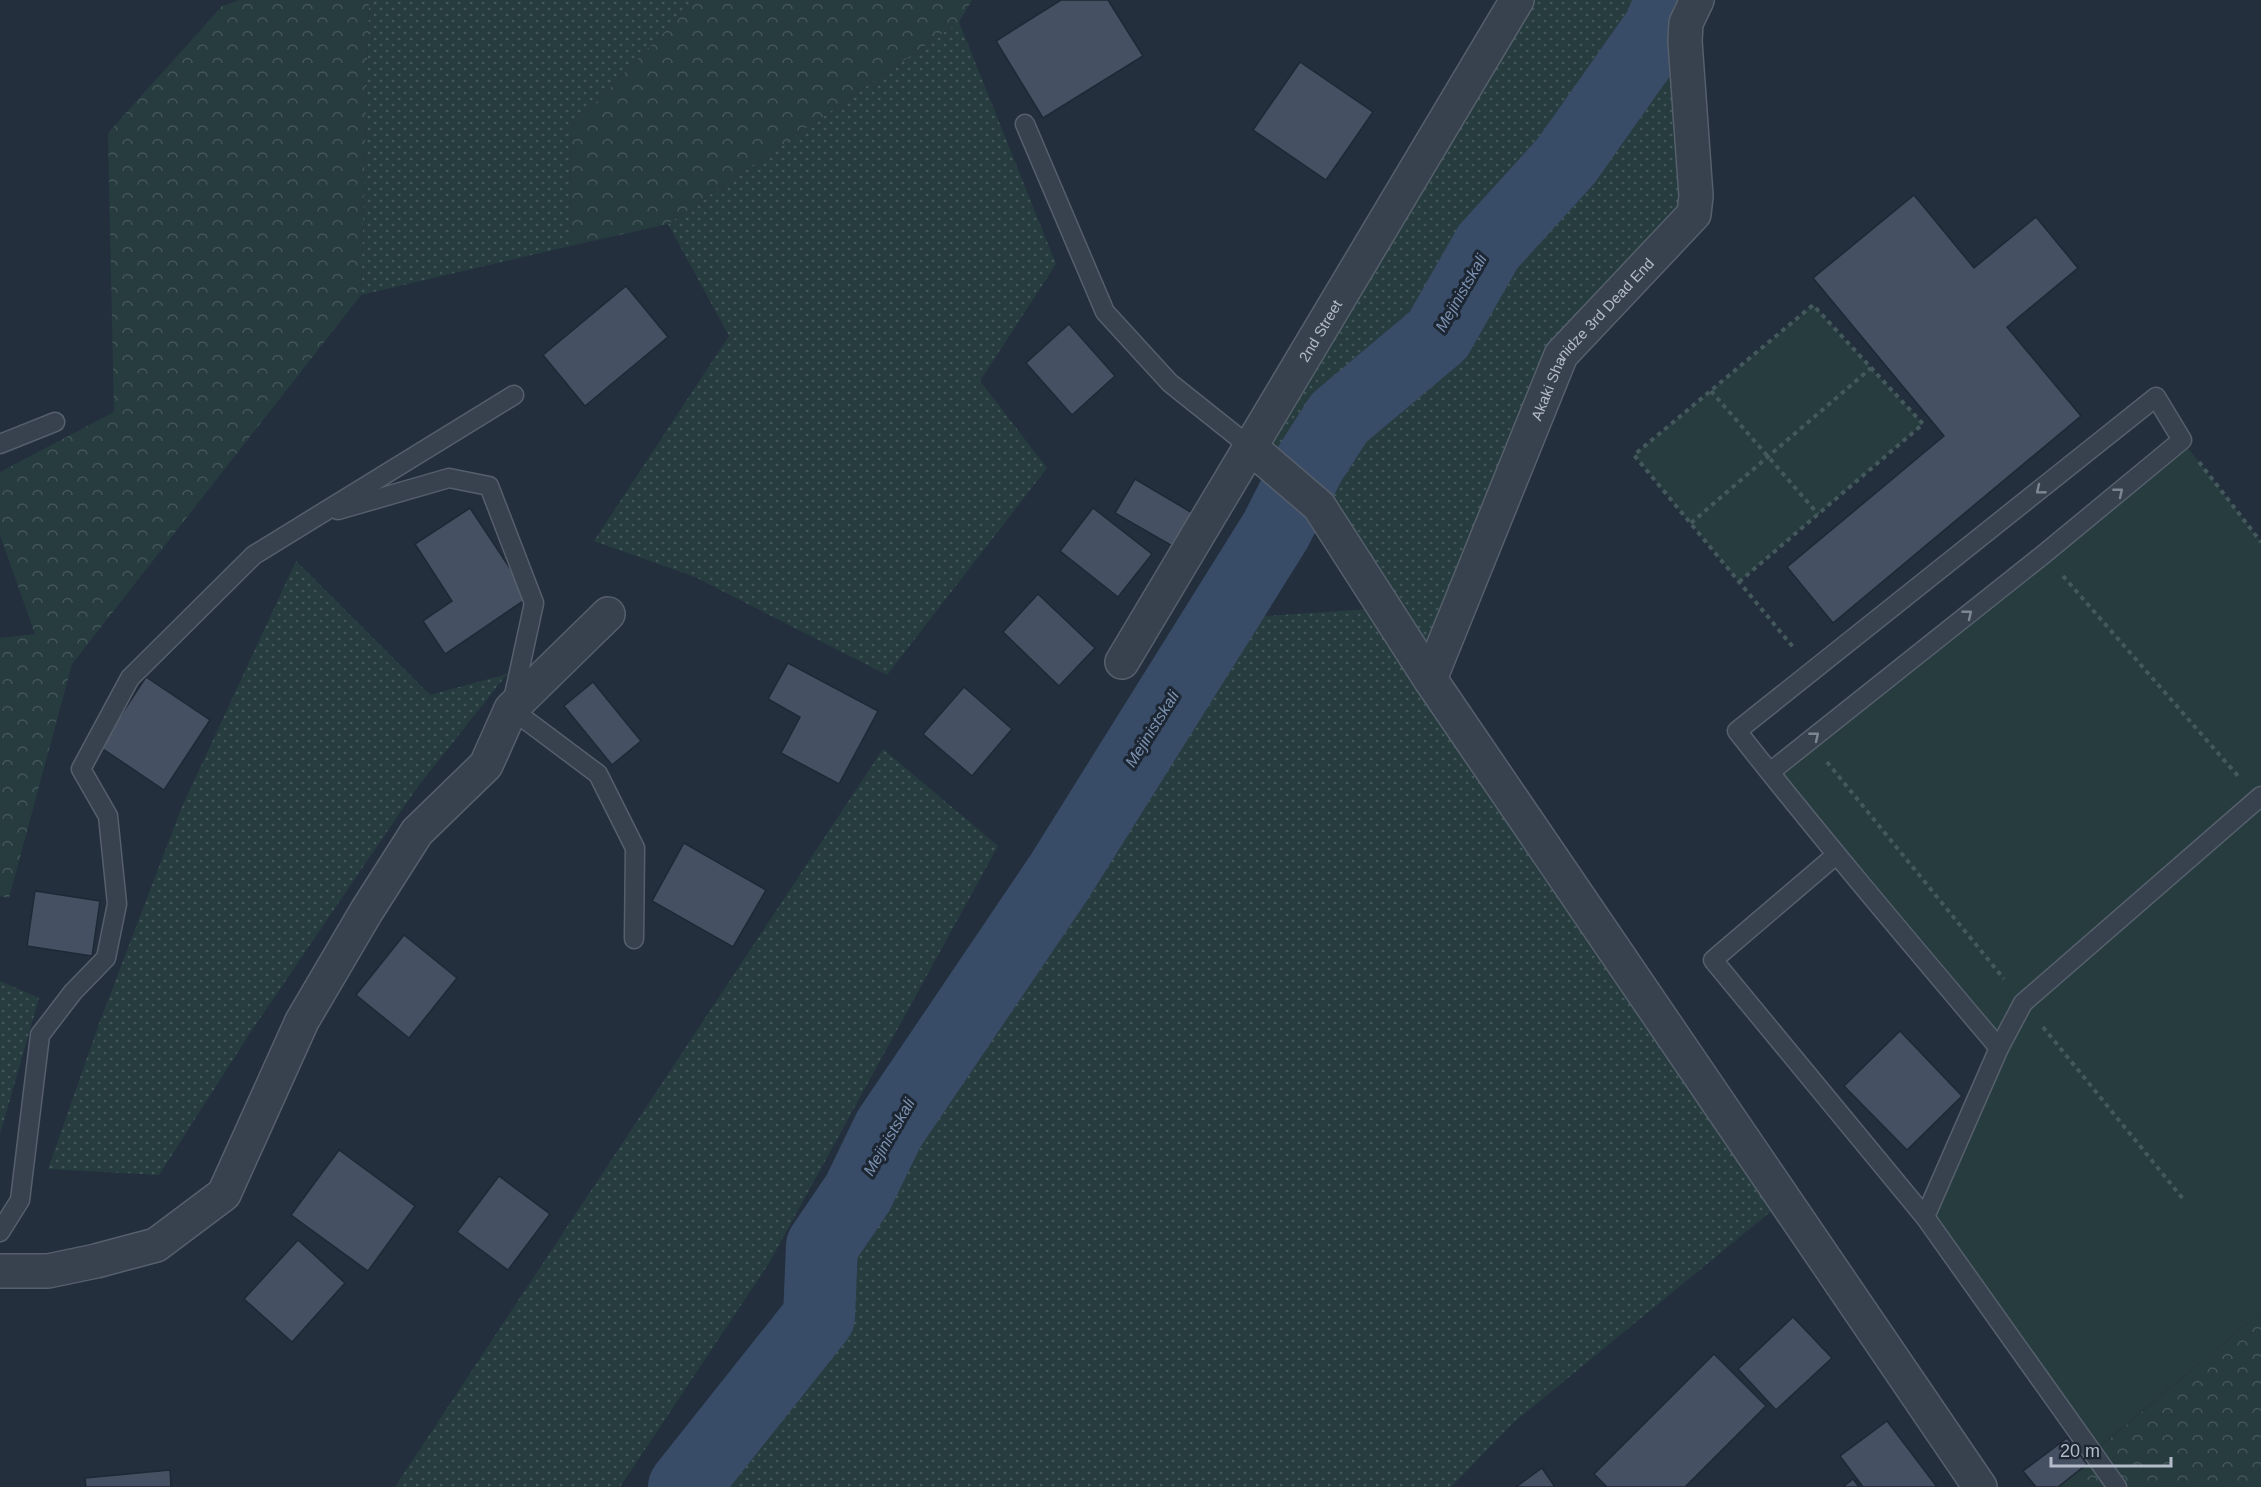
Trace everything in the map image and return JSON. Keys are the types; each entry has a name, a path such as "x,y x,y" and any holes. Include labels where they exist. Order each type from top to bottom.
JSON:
{"street":[{"name":"2nd Street","path":"1122,662 1256,453 1517,0"},
{"name":"Akaki Shanidze 3rd Dead End","path":"1430,679 1561,355 1694,214 1696,196 1685,41 1686,23 1697,0"},
{"path":"1256,453 1319,506 1430,679 1980,1487"},
{"path":"0,1271 48,1271 156,1245 224,1194 302,1021 366,912 417,832 486,765 511,709 608,614"}],"lane":[{"path":"1025,124 1105,312 1170,383 1256,453"},
{"path":"0,1232 20,1200 40,1035 73,992 106,958 117,904 108,816 81,769 130,678 254,555 514,395"},
{"path":"1770,772 2044,554 2182,440 2156,397 1737,731 1836,855 1999,1048"},
{"path":"0,444 55,422"},
{"path":"317,516 449,478 489,486 534,603 511,709 598,774 635,848 634,939"},
{"path":"1925,1217 1999,1048 2023,1003 2259,797"},
{"path":"1836,855 1713,960 1925,1217 2117,1487"}],"path":[{"path":"1739,582 1923,424 1813,305 1634,455 1691,523 1739,582 1813,671"},
{"path":"1691,523 1871,368"},
{"path":"1711,391 1818,514"},
{"path":"2182,440 2261,542"},
{"path":"2044,554 2259,797"},
{"path":"1809,741 2184,1200"}],"green space":[{"path":"239,0 369,0 361,295 72,664 9,898 0,896 0,638 35,634 0,535 0,472 114,412 108,133 222,6"},
{"path":"369,0 695,0 571,128 570,246 361,295"},
{"path":"695,0 972,0 959,22 668,224 570,246 571,128"},
{"path":"1517,0 1697,0 1696,196 1561,355 1430,679 1785,1200 1513,1423 1451,1487 684,1487 819,1317 822,1246 858,1193 889,1129 1060,876 1221,619 1384,608 1249,446"},
{"path":"959,22 1056,264 980,381 1047,468 887,675 695,577 594,541 729,336 668,224"},
{"path":"1813,305 1923,424 1739,582 1634,455"},
{"path":"2182,440 2261,542 2261,1312 2093,1452 1925,1217 1999,1048 1770,772"},
{"path":"296,561 430,695 507,674 416,789 250,1033 159,1175 48,1169 99,1024 181,809"},
{"path":"883,749 998,846 769,1263 620,1487 395,1487"},
{"path":"0,981 39,998 0,1134"},
{"path":"2261,1312 2261,1487 2052,1487"}],"building":[{"path":"1061,0 1108,0 1143,56 1043,118 996,41"},
{"path":"1300,62 1373,112 1326,180 1253,130"},
{"path":"1914,195 1974,268 2036,217 2078,268 2007,327 2081,416 1833,623 1787,567 1944,436 1813,278"},
{"path":"626,286 668,337 585,406 543,355"},
{"path":"1069,324 1115,376 1072,415 1026,363"},
{"path":"1135,479 1194,514 1174,547 1115,513"},
{"path":"470,508 529,597 445,654 423,621 452,601 415,544"},
{"path":"1093,508 1152,554 1118,597 1060,551"},
{"path":"1038,594 1095,648 1059,686 1003,632"},
{"path":"788,663 878,711 839,784 781,753 800,717 768,699"},
{"path":"146,677 210,720 164,790 100,747"},
{"path":"593,682 641,741 612,765 564,706"},
{"path":"964,687 1012,729 972,776 923,734"},
{"path":"684,843 766,890 733,947 652,901"},
{"path":"35,891 100,901 92,956 27,946"},
{"path":"404,935 457,978 409,1038 356,995"},
{"path":"1900,1031 1962,1096 1907,1150 1844,1086"},
{"path":"339,1150 415,1206 368,1271 291,1215"},
{"path":"499,1176 550,1214 508,1270 457,1232"},
{"path":"298,1240 345,1283 292,1342 244,1299"},
{"path":"1793,1317 1832,1358 1776,1410 1738,1369"},
{"path":"1714,1354 1766,1406 1685,1487 1607,1487 1594,1474"},
{"path":"1887,1421 1937,1487 1863,1487 1840,1456"},
{"path":"2067,1438 2087,1464 2058,1487 2036,1487 2023,1471"},
{"path":"1542,1468 1555,1487 1516,1487"},
{"path":"170,1470 171,1487 86,1487 85,1478"},
{"path":"1853,1479 1859,1487 1843,1487"}],"waterway":[{"name":"Mejinistskali","path":"684,1487 819,1317 822,1246 858,1193 889,1129 1060,876 1276,530 1309,465 1339,418 1438,335 1488,247 1566,161 1659,29 1671,0"}]}
